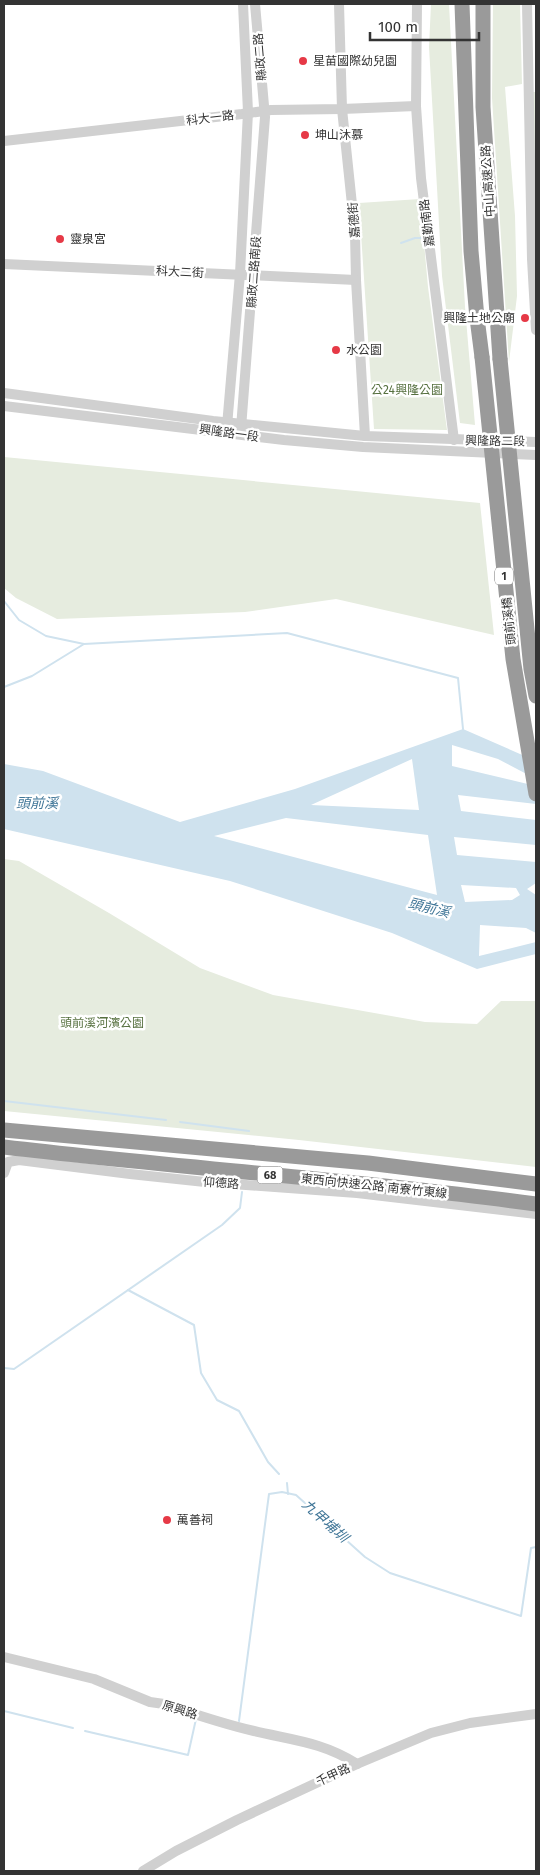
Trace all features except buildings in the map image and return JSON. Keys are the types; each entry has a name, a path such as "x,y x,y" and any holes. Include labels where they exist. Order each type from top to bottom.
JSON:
{"highway":[{"name":"中山高速公路","path":"462,4 471,251 476,318 482,357"},
{"name":"中山高速公路","path":"483,4 483,107 500,359"},
{"name":"頭前溪橋","path":"482,357 513,659 536,794"},
{"name":"頭前溪橋","path":"500,359 531,668 536,696"},
{"name":"東西向快速公路 南寮竹東線","path":"4,1130 359,1162 536,1184"},
{"name":"東西向快速公路 南寮竹東線","path":"4,1147 536,1204"}],"street":[{"name":"縣政二路南段","path":"226,432 240,274 248,112 244,4"},
{"name":"縣政二路","path":"255,4 264,110"},
{"name":"嘉德街","path":"339,4 342,109 354,209 365,436"},
{"name":"嘉勤南路","path":"417,4 416,106 423,192 454,440"},
{"path":"526,4 532,92 536,330"},
{"name":"科大一路","path":"4,141 264,110 416,106"},
{"name":"縣政二路南段","path":"241,429 254,275 264,110"},
{"name":"科大二街","path":"4,264 356,280"},
{"name":"興隆路一段","path":"4,393 228,422 241,429 364,447 455,452"},
{"name":"興隆路一段","path":"4,406 226,432 241,429 454,440"},
{"name":"興隆路二段","path":"454,440 536,442"},
{"name":"興隆路二段","path":"455,452 536,455"},
{"name":"仰德路","path":"4,1173 8,1162 19,1160 205,1182 357,1193 536,1214"},
{"name":"原興路","path":"4,1657 94,1679 150,1702 164,1704 252,1731 320,1745 342,1754 357,1764"},
{"name":"千甲路","path":"142,1871 176,1851 357,1764 431,1733 470,1722 536,1714"}],"green space":[{"path":"431,4 449,4 465,307 475,425 460,423 442,276 429,47"},
{"path":"493,4 520,4 522,84 505,87 515,216 517,296 509,362 492,98"},
{"path":"527,92 536,92 536,227"},
{"name":"公24興隆公園","path":"420,199 428,287 447,430 374,429 359,203"},
{"path":"4,457 480,503 494,635 336,599 245,612 57,619 16,598 4,588"},
{"name":"頭前溪河濱公園","path":"4,859 19,861 200,968 273,995 425,1022 477,1024 501,1001 536,1001 536,1167 299,1140 4,1111"}],"water":[{"name":"頭前溪","path":"463,729 536,761 536,779 498,759 452,745 452,766 536,786 536,804 458,795 461,811 536,820 536,845 454,837 457,855 536,862 536,883 527,889 536,895 536,933 526,928 480,925 479,956 536,942 536,954 477,969 392,933 230,881 4,829 4,764 43,771 180,822 295,789","holes":["412,759 419,810 311,805","286,818 428,835 437,895 214,836","461,885 516,888 520,895 512,900 465,902"]}],"waterway":[{"path":"401,243 415,238 424,238"},
{"path":"4,601 19,620 46,636 84,644 287,633 458,678 463,729"},
{"path":"4,687 32,676 84,644"},
{"path":"4,1101 166,1120"},
{"path":"180,1122 249,1131"},
{"path":"4,1368 14,1369 222,1225 240,1208 242,1192"},
{"path":"128,1290 194,1325 201,1373 217,1400 239,1411 268,1462 279,1474"},
{"path":"287,1483 288,1494"},
{"name":"九甲埔圳","path":"239,1721 269,1494 282,1492 296,1495 365,1557 390,1573 521,1616 531,1548 536,1547"},
{"path":"4,1711 73,1728"},
{"path":"85,1731 188,1755 196,1719"}],"place":[{"name":"星苗國際幼兒園","path":"303,61"},
{"name":"坤山沐慕","path":"305,135"},
{"name":"靈泉宮","path":"60,239"},
{"name":"興隆土地公廟","path":"525,318"},
{"name":"水公園","path":"336,350"},
{"name":"萬善祠","path":"167,1520"}]}
